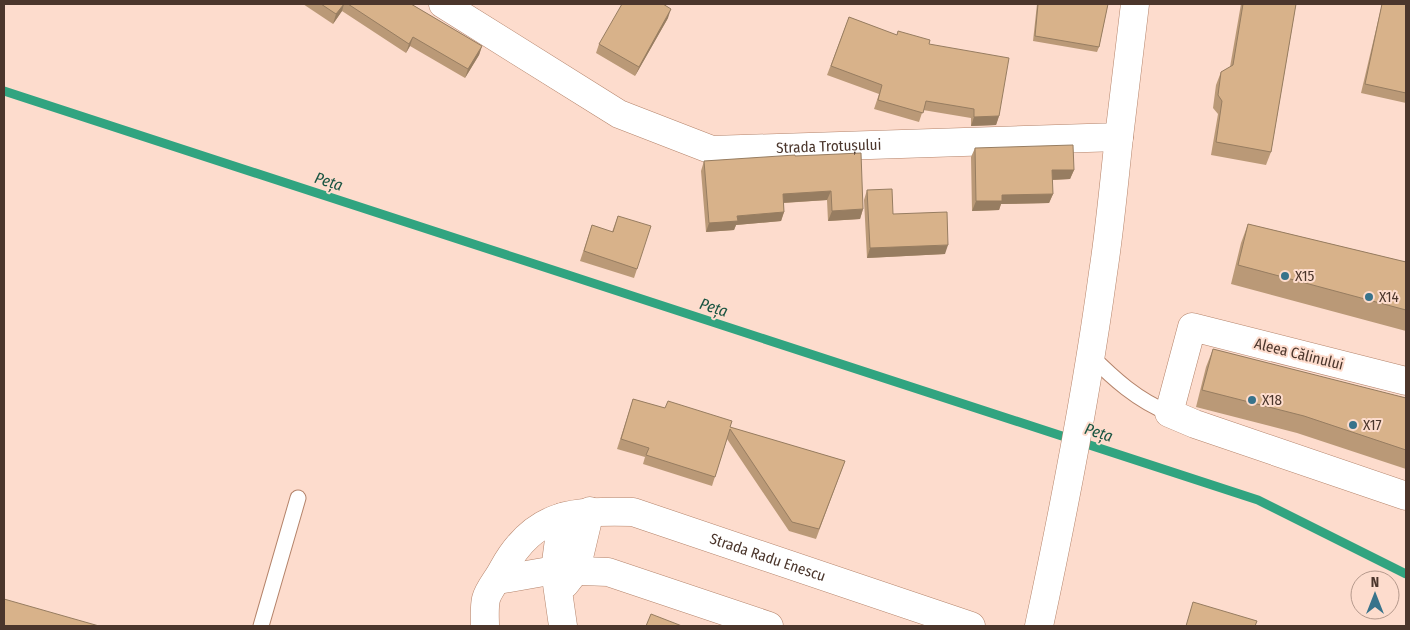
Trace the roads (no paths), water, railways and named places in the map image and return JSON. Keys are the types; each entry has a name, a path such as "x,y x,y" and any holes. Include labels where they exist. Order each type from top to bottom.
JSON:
{"street":[{"name":"Strada Trotușului","path":"443,4 619,114 712,150 1118,137"},
{"path":"1039,626 1085,391 1104,272 1118,137 1135,4"},
{"name":"Aleea Călinului","path":"1168,413 1192,327 1406,380"},
{"path":"1168,413 1406,496"},
{"path":"563,578 590,512"},
{"name":"Strada Radu Enescu","path":"485,626 486,598 511,555 534,530 562,517 590,512 633,512 971,626"},
{"path":"562,517 563,626"},
{"path":"498,580 563,578 608,572 769,626"}],"lane":[{"path":"1090,355 1115,380 1149,405 1168,413"},
{"path":"261,626 298,498"}],"waterway":[{"name":"Peța","path":"4,91 1258,500 1406,574"}],"place":[{"name":"X15","path":"1285,276"},
{"name":"X14","path":"1369,297"},
{"name":"X18","path":"1252,400"},
{"name":"X17","path":"1353,425"}]}
